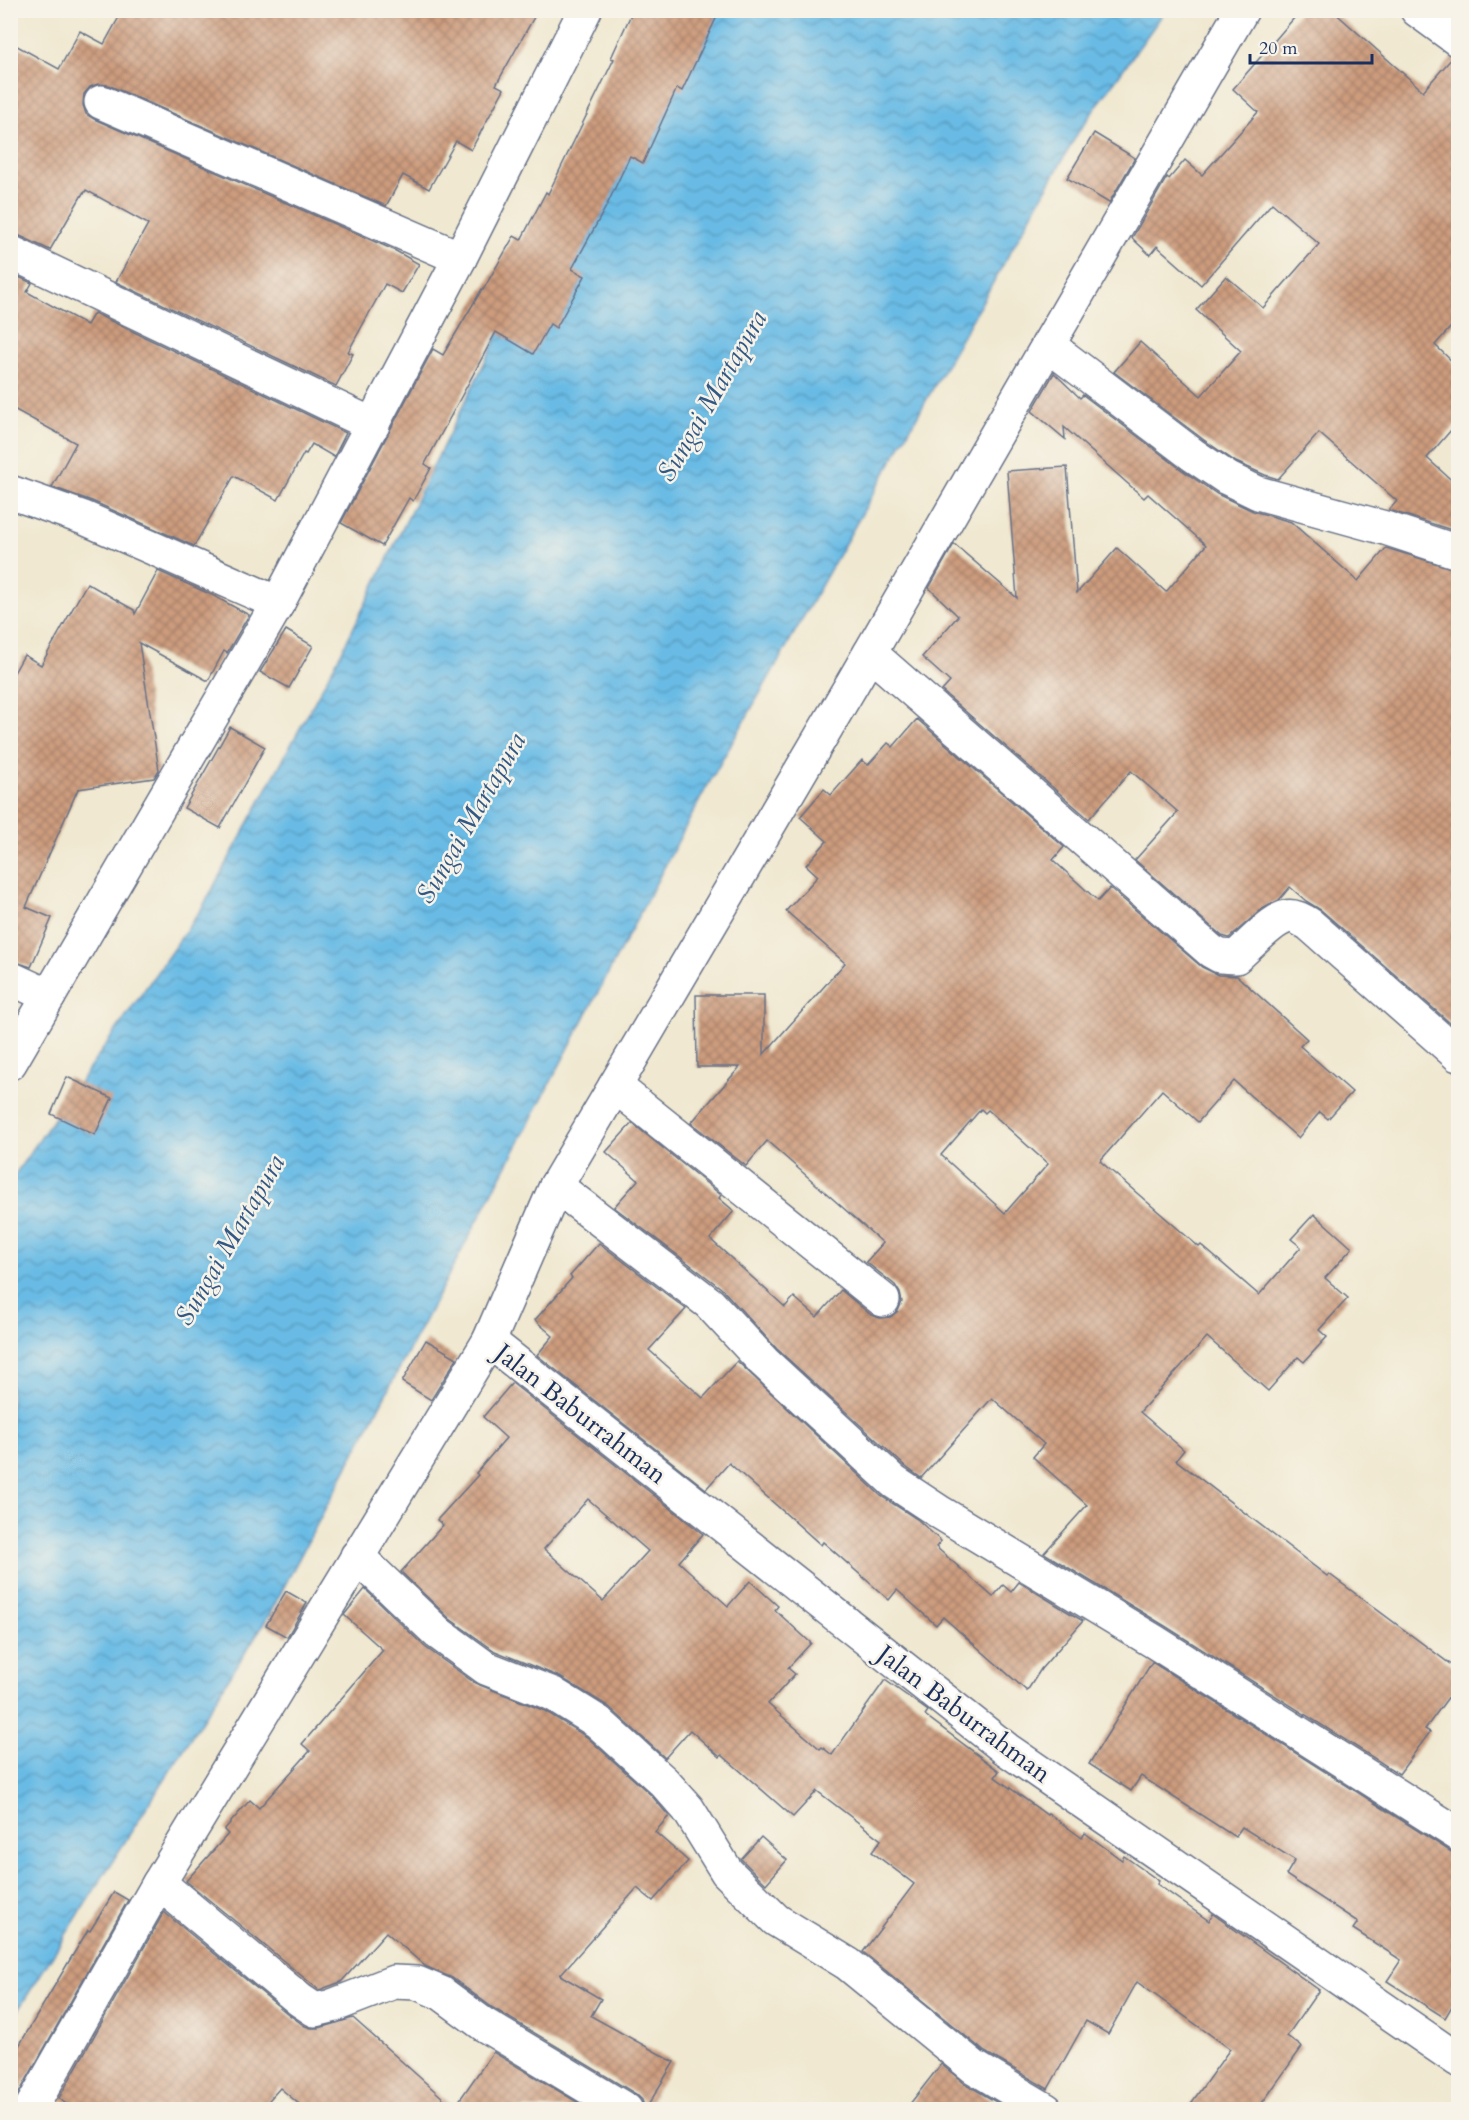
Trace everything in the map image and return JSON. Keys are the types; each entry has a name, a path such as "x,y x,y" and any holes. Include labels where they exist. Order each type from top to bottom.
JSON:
{"street":[{"path":"30,2109 159,1883 489,1341 556,1186 870,653 1242,10"},
{"path":"1417,10 1458,39"},
{"path":"10,1063 278,603 460,258 573,15"},
{"path":"101,102 460,258"},
{"path":"10,252 373,424"},
{"path":"1048,345 1184,449 1227,478 1258,493 1385,528 1458,552"},
{"path":"10,492 84,518 278,603"},
{"path":"870,653 1211,951 1220,956 1236,957 1272,925 1284,917 1294,917 1309,924 1458,1055"},
{"path":"10,978 49,996"},
{"path":"615,1086 883,1300"},
{"path":"556,1186 709,1302 764,1362 894,1482 940,1513 1166,1649 1458,1834"},
{"name":"Jalan Baburrahman","path":"489,1341 1006,1749 1458,2060"},
{"path":"357,1556 438,1633 486,1668 553,1694 598,1722 664,1782 688,1809 727,1872 776,1920 848,1964 974,2067 1046,2109"},
{"path":"159,1883 315,2010 332,2006 394,1982 417,1983 441,1994 483,2024 626,2109"}],"water":[{"name":"Sungai Martapura","path":"658,11 1165,11 1079,131 704,792 269,1615 11,2021 11,1180 202,908 341,653"}],"building":[{"path":"123,10 538,10 496,85 504,89 471,150 456,141 429,189 403,175 386,206 108,85 98,84 90,87 84,94 83,105 86,114 94,119 394,250 419,264 402,293 385,284 348,352 353,354 336,386 116,282 148,224 86,190 50,250 18,235 10,234 10,42 59,69 80,31 104,44"},
{"path":"633,10 720,10 682,91 677,88 643,163 630,156 607,205 572,269 585,276 556,328 550,324 533,354 496,332 425,464 431,468 413,501 409,498 382,546 341,523 433,349 443,355 514,236 521,240 546,192 548,194 614,59 611,58"},
{"path":"1301,10 1332,10 1423,91 1453,57 1458,58 1458,319 1435,345 1458,367 1458,422 1427,458 1458,486 1458,532 1389,510 1397,501 1319,433 1278,479 1236,462 1114,372 1140,342 1201,396 1241,351 1196,310 1226,276 1263,308 1319,244 1272,203 1201,285 1157,246 1150,255 1132,238 1167,177 1169,179 1185,160 1202,175 1258,112 1233,89"},
{"path":"1094,133 1135,158 1109,203 1067,178"},
{"path":"10,273 32,283 27,292 87,325 94,313 346,433 334,457 312,444 306,454 304,453 278,500 234,476 194,546 92,501 52,487 76,443 10,407"},
{"path":"1054,373 1080,398 1083,395 1217,494 1253,511 1291,522 1358,581 1386,548 1458,570 1458,1030 1321,910 1290,887 1279,900 1262,909 1229,938 1222,936 1135,860 1178,812 1131,771 1089,819 942,691 950,682 922,657 958,616 929,588 954,544 1017,598 1007,471 1067,467 1077,593 1117,548 1166,592 1206,545 1148,494 1144,498 1064,427 1065,439 1032,411"},
{"path":"158,571 212,595 249,615 227,653 224,651 208,681 139,643 159,770 154,778 78,789 26,907 52,918 31,967 10,960 10,680 24,655 41,665 87,583 134,610 135,614"},
{"path":"286,630 313,646 289,688 260,672"},
{"path":"917,719 1064,847 1053,860 1098,901 1110,888 1202,967 1218,975 1237,976 1307,1039 1300,1046 1352,1092 1328,1119 1320,1112 1298,1138 1234,1081 1198,1122 1162,1090 1100,1161 1199,1247 1201,1245 1259,1295 1301,1247 1291,1239 1314,1214 1352,1248 1325,1278 1348,1298 1319,1330 1327,1337 1304,1362 1298,1357 1268,1391 1207,1337 1140,1412 1184,1450 1176,1460 1327,1576 1329,1574 1458,1670 1458,1684 1425,1729 1430,1732 1399,1774 1165,1626 1044,1553 1087,1505 1033,1457 1044,1444 992,1398 921,1478 906,1467 777,1349 721,1288 614,1207 638,1180 606,1152 632,1123 721,1195 719,1198 734,1211 710,1239 785,1307 794,1297 817,1317 841,1290 871,1315 880,1318 890,1317 898,1311 902,1302 895,1285 866,1262 883,1243 767,1141 746,1166 691,1123 740,1067 697,1067 696,995 764,995 764,1054 845,963 786,911 818,876 806,865 827,841 800,817 824,789 831,795 862,760 868,765 888,743 893,747","holes":["981,1109 985,1113 988,1110 1048,1164 1005,1213 941,1155"]},
{"path":"230,727 265,747 220,828 184,808"},
{"path":"67,1077 112,1098 95,1135 51,1114"},
{"path":"599,1243 686,1309 649,1350 703,1398 737,1361 881,1496 917,1519 941,1541 936,1547 993,1597 1003,1585 1011,1592 1019,1582 1083,1621 1041,1669 1027,1691 943,1617 936,1625 897,1590 889,1600 823,1542 821,1545 729,1463 706,1489 537,1355 553,1336 535,1320"},
{"path":"426,1340 457,1358 431,1400 402,1382"},
{"path":"512,1383 703,1534 679,1562 728,1606 750,1581 778,1606 775,1610 811,1643 788,1668 795,1674 768,1704 820,1749 822,1747 832,1755 885,1680 928,1711 925,1715 999,1771 995,1777 1047,1815 1048,1813 1082,1838 1085,1833 1122,1860 1124,1856 1159,1881 1157,1884 1209,1921 1213,1914 1319,1990 1287,2036 1302,2047 1258,2109 1187,2109 1230,2049 1137,1982 1108,2034 1086,2021 1048,2089 985,2052 863,1952 914,1884 872,1852 881,1840 817,1791 793,1817 690,1730 665,1758 608,1706 560,1677 495,1651 450,1619 401,1572 443,1525 437,1520 478,1475 476,1473 506,1438 483,1417","holes":["588,1499 648,1551 603,1601 544,1549"]},
{"path":"365,1589 425,1647 475,1683 545,1711 587,1737 651,1795 669,1816 655,1832 688,1861 653,1901 637,1888 560,1975 601,1999 591,2016 674,2062 646,2109 636,2094 493,2008 452,1978 425,1966 386,1932 341,1982 319,1990 186,1881 228,1834 224,1830 250,1800 259,1808 310,1751 302,1744 383,1650 344,1615"},
{"path":"286,1591 307,1603 287,1637 266,1625"},
{"path":"1152,1662 1458,1856 1458,1996 1445,2018 1387,1981 1401,1960 1353,1929 1358,1922 1286,1875 1295,1860 1242,1827 1235,1837 1141,1776 1131,1791 1089,1764"},
{"path":"761,1837 787,1860 766,1884 741,1859"},
{"path":"114,1892 128,1900 10,2109 10,2061 88,1930 90,1931"},
{"path":"164,1912 305,2026 319,2028 353,2018 454,2108 493,2052 589,2109 305,2109 280,2088 261,2109 72,2109 59,2098"},
{"path":"941,2064 964,2083 1003,2106 1000,2109 906,2109"}]}
